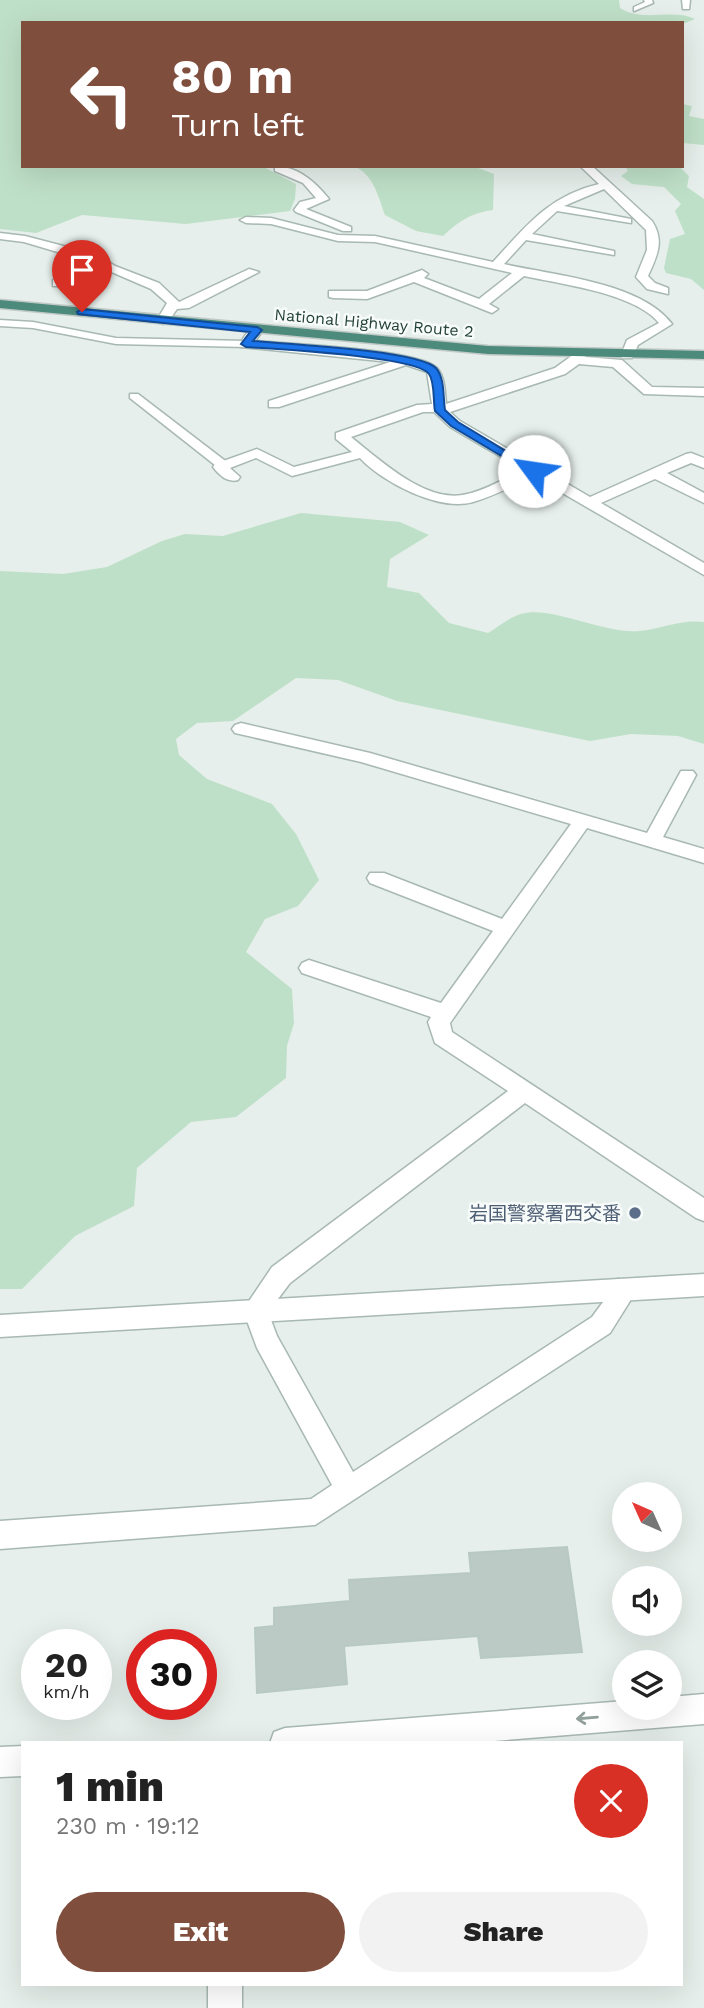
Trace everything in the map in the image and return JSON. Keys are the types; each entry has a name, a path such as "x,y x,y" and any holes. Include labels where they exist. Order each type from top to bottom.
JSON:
{"highway":[{"name":"National Highway Route 2","path":"0,304 257,330 579,357 704,355"}],"street":[{"path":"587,168 648,223 656,234 656,243 642,277 643,281 664,291"},
{"path":"279,169 307,181 323,199 304,204 300,210 375,239 614,292 657,313 666,324 632,343 627,355"},
{"path":"496,266 552,207 592,188 605,186"},
{"path":"552,207 627,221"},
{"path":"246,220 271,221 338,238 375,239"},
{"path":"0,236 25,239 85,254 155,286 169,296 173,306"},
{"path":"524,236 610,253"},
{"path":"57,283 90,264 100,262"},
{"path":"333,295 367,295 418,276 486,307 522,271"},
{"path":"163,320 173,306 185,305 253,272"},
{"path":"246,344 257,330"},
{"path":"246,344 406,360 432,370 436,377 439,409 455,424 704,570"},
{"path":"534,471 469,499 460,501 437,497 403,482 369,460 341,436 422,408 439,409 561,371 579,357 617,363 649,391 704,392"},
{"path":"274,404 406,360"},
{"path":"682,391 704,406"},
{"path":"229,471 257,453 292,472 363,453"},
{"path":"589,503 691,457 704,464"},
{"path":"655,473 704,499"},
{"path":"242,729 364,757 704,856"},
{"path":"651,842 687,775"},
{"path":"582,822 439,1022 443,1037 704,1211"},
{"path":"377,878 506,928"},
{"path":"309,968 445,1013"},
{"path":"255,1310 281,1275 523,1092"},
{"path":"0,1326 704,1285"},
{"path":"0,1535 315,1512 601,1325 618,1301 618,1290"},
{"path":"255,1310 266,1340 349,1490"},
{"path":"308,1741 702,1707"},
{"path":"0,1762 21,1761"},
{"path":"225,1986 225,2008"}],"lane":[{"path":"637,9 649,3 648,0"},
{"path":"0,323 33,325 116,341 246,344"},
{"path":"134,396 229,471"}],"green space":[{"path":"0,0 619,0 620,8 629,12 695,19 684,24 684,21 21,21 21,168 266,168 296,184 295,199 290,211 186,224 82,215 36,233 0,229"},
{"path":"684,104 692,106 689,116 704,119 704,145 684,143"},
{"path":"357,168 478,168 494,174 493,210 466,218 443,236 416,231 385,215 370,179"},
{"path":"626,168 681,168 689,176 687,187 704,199 704,290 691,279 666,273 664,268 670,239 685,234 675,211 681,204 664,187 632,184 621,176 628,171"},
{"path":"301,513 400,522 429,535 390,559 387,587 419,593 449,623 488,633 517,615 533,612 625,631 704,622 704,744 678,736 631,734 590,741 397,701 338,680 296,678 233,721 197,723 176,739 179,755 207,779 272,804 296,834 319,880 298,906 265,919 246,952 292,989 294,1023 287,1046 286,1078 236,1117 191,1122 137,1168 134,1206 75,1236 22,1289 0,1289 0,571 63,574 107,567 162,541 185,534 223,536"}],"building":[{"path":"567,1547 582,1652 481,1658 478,1636 344,1646 347,1684 257,1693 255,1628 274,1626 274,1608 350,1601 349,1580 471,1573 469,1553"}],"place":[{"name":"岩国警察署西交番","path":"635,1213"}],"route":[{"path":"82,312 257,330 246,344 387,357 423,365 432,370 436,377 440,411 455,424 534,471"}]}
